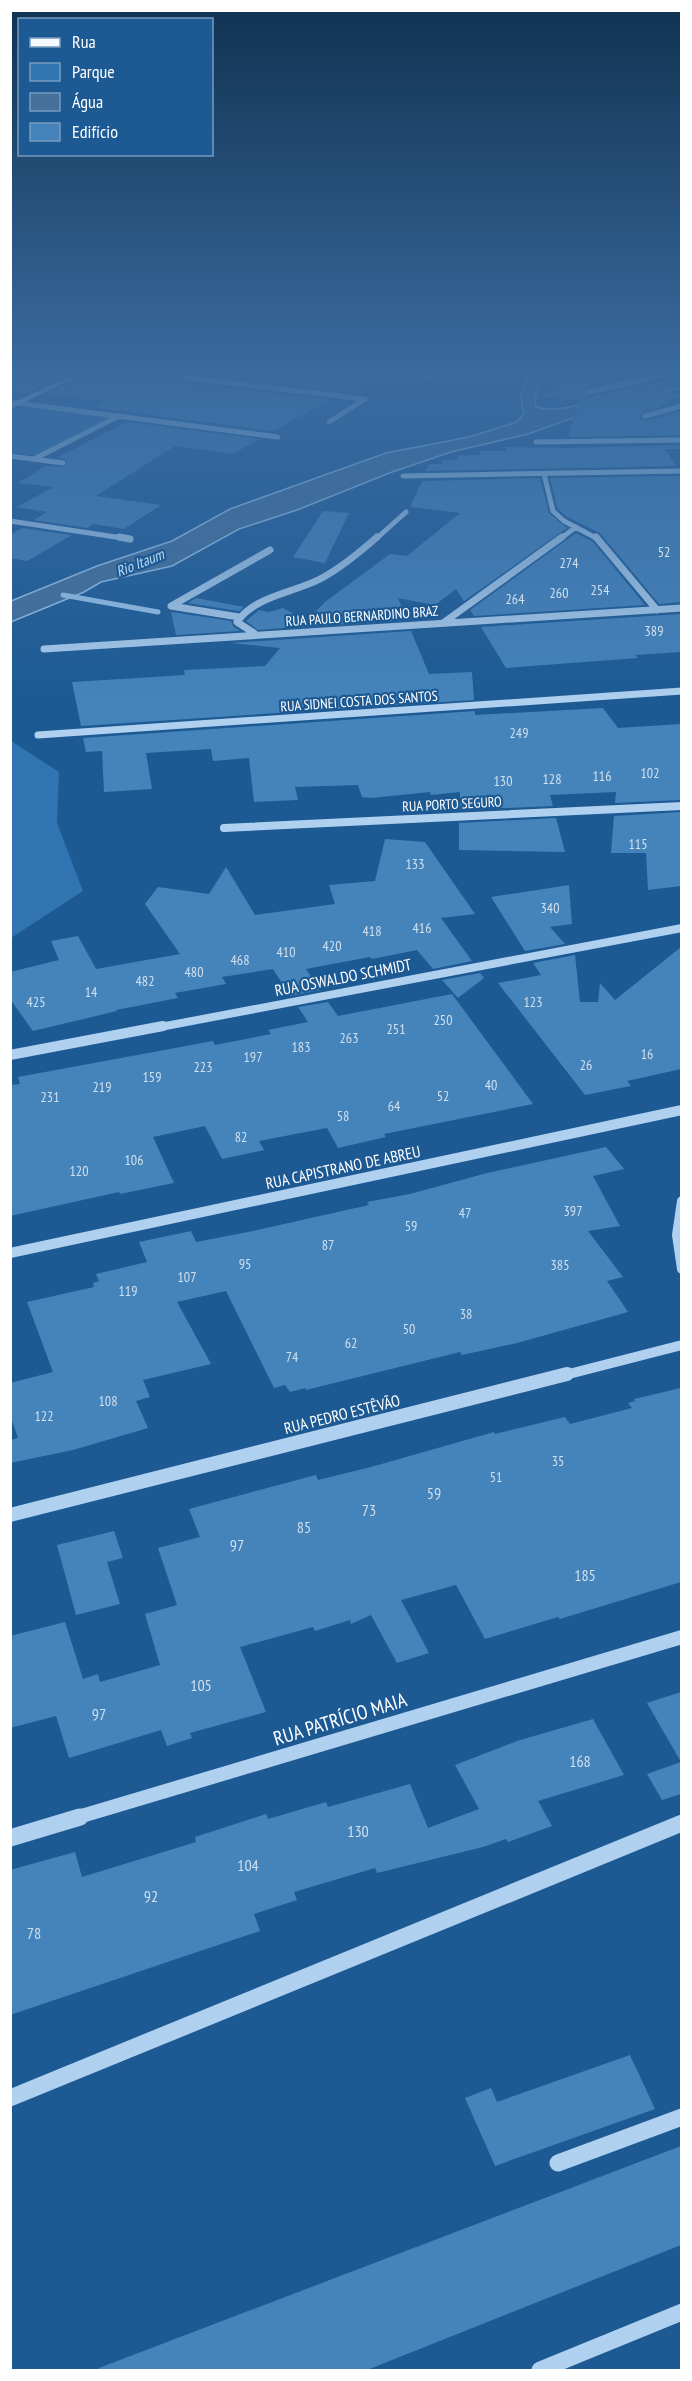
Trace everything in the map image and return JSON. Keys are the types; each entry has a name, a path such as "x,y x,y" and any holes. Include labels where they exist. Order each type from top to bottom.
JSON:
{"street":[{"path":"545,480 553,511 564,521 597,538 657,610"},
{"path":"257,634 243,628 237,622 239,617 253,607 307,585 342,566 406,512"},
{"path":"10,521 130,539"},
{"path":"443,623 576,527"},
{"path":"239,617 171,606 270,550"},
{"name":"RUA PAULO BERNARDINO BRAZ","path":"44,649 681,608"},
{"name":"RUA SIDNEI COSTA DOS SANTOS","path":"38,735 681,691"},
{"name":"RUA PORTO SEGURO","path":"224,828 681,806"},
{"name":"RUA OSWALDO SCHMIDT","path":"10,1055 681,928"},
{"name":"RUA CAPISTRANO DE ABREU","path":"10,1253 681,1110"},
{"path":"681,1201 676,1227 676,1250 681,1269"},
{"name":"RUA PEDRO ESTÊVÃO","path":"10,1515 681,1345"},
{"name":"RUA PATRÍCIO MAIA","path":"10,1838 681,1637"},
{"path":"10,2098 681,1823"},
{"path":"558,2163 681,2117"},
{"path":"540,2370 681,2312"}],"green space":[{"path":"11,741 59,772 57,823 83,891 11,938"}],"water":[{"name":"Rio Itaum","path":"310,480 372,480 297,510 239,529 172,566 101,582 84,592 11,622 11,601 97,566 172,541 230,509"}],"building":[{"path":"23,480 121,480 96,496 161,505 124,529 93,524 87,528 34,520 47,512 16,507 54,487 18,483"},
{"path":"541,480 549,513 567,528 464,601 456,589 435,605 398,598 407,620 301,627 325,602 390,554 407,556 460,513 410,507 422,481"},
{"path":"550,480 681,480 681,602 659,604 600,533 567,517 557,508"},
{"path":"323,511 349,513 325,563 293,557"},
{"path":"22,528 72,535 27,561 10,558 10,535"},
{"path":"576,533 593,542 645,605 474,616 470,610"},
{"path":"196,598 244,607 239,611 188,603"},
{"path":"283,608 299,617 294,627 258,630 246,621 259,610 269,612"},
{"path":"171,612 231,621 233,626 240,631 176,635"},
{"path":"681,614 681,652 635,655 638,658 506,668 481,627"},
{"path":"411,631 429,674 472,672 474,700 81,726 72,682 185,675 184,670 265,666 280,648 231,643"},
{"path":"603,708 618,728 681,724 681,800 615,803 616,792 550,795 553,806 460,810 460,792 431,795 430,792 371,798 362,797 358,785 295,787 298,800 254,802 249,758 213,761 211,749 146,753 152,789 104,792 102,751 86,752 83,738 475,711 475,715"},
{"path":"681,812 681,886 648,890 646,853 611,853 614,816"},
{"path":"556,818 565,852 459,850 459,823"},
{"path":"385,839 425,842 475,914 441,918 472,961 433,969 417,950 306,969 320,990 290,996 273,969 222,977 226,984 175,993 178,998 116,1010 33,1031 10,999 10,972 59,960 51,941 78,936 96,969 180,954 145,904 158,887 209,894 226,867 255,915 335,904 329,885 375,881"},
{"path":"569,885 572,924 550,927 565,944 525,951 491,897"},
{"path":"681,947 681,1069 627,1081 631,1086 585,1095 498,983 541,975 533,963 575,955 580,1002 598,1002 600,983 615,1000"},
{"path":"480,973 484,978 458,998 442,980"},
{"path":"452,994 533,1104 384,1134 386,1137 338,1148 327,1128 259,1141 264,1150 222,1159 205,1126 153,1137 174,1183 120,1194 119,1192 10,1216 10,1085 20,1084 18,1077 213,1041 215,1045 271,1034 268,1030 308,1022 298,1007 328,1002 338,1016"},
{"path":"606,1147 624,1169 593,1176 620,1226 588,1231 623,1277 607,1281 628,1312 517,1343 462,1355 460,1352 290,1392 285,1385 274,1388 226,1291 177,1302 211,1364 143,1380 150,1397 136,1401 148,1428 73,1450 10,1463 10,1440 18,1438 10,1415 10,1383 53,1372 27,1302 94,1287 93,1283 99,1281 96,1274 147,1262 139,1242 191,1231 196,1242 248,1232 369,1205 367,1202 410,1194 487,1173"},
{"path":"681,1388 681,1582 485,1639 456,1585 401,1600 429,1653 397,1663 371,1615 351,1624 350,1620 315,1631 313,1627 240,1647 266,1712 190,1733 192,1738 167,1746 161,1730 69,1758 56,1716 10,1728 10,1636 65,1622 83,1679 98,1674 100,1682 160,1665 145,1614 177,1605 158,1548 200,1537 189,1509 316,1475 318,1480 371,1467 494,1432 495,1434 565,1417 570,1424 632,1408 628,1403 635,1401 634,1399"},
{"path":"114,1531 123,1558 107,1562 120,1604 76,1615 57,1545"},
{"path":"681,1692 681,1762 647,1703"},
{"path":"593,1719 624,1775 538,1801 552,1826 508,1842 506,1839 483,1847 377,1873 375,1868 294,1892 297,1900 254,1914 260,1931 10,2015 10,1870 75,1852 82,1877 196,1842 195,1837 266,1814 268,1819 326,1802 328,1807 410,1784 428,1828 479,1809 455,1765 520,1740"},
{"path":"681,1762 681,1794 662,1800 647,1774"},
{"path":"630,2055 655,2109 495,2166 465,2098 491,2088 497,2102"},
{"path":"681,2146 681,2245 367,2370 99,2370 99,2368"}],"waterway":[{"path":"63,595 158,612"}]}
